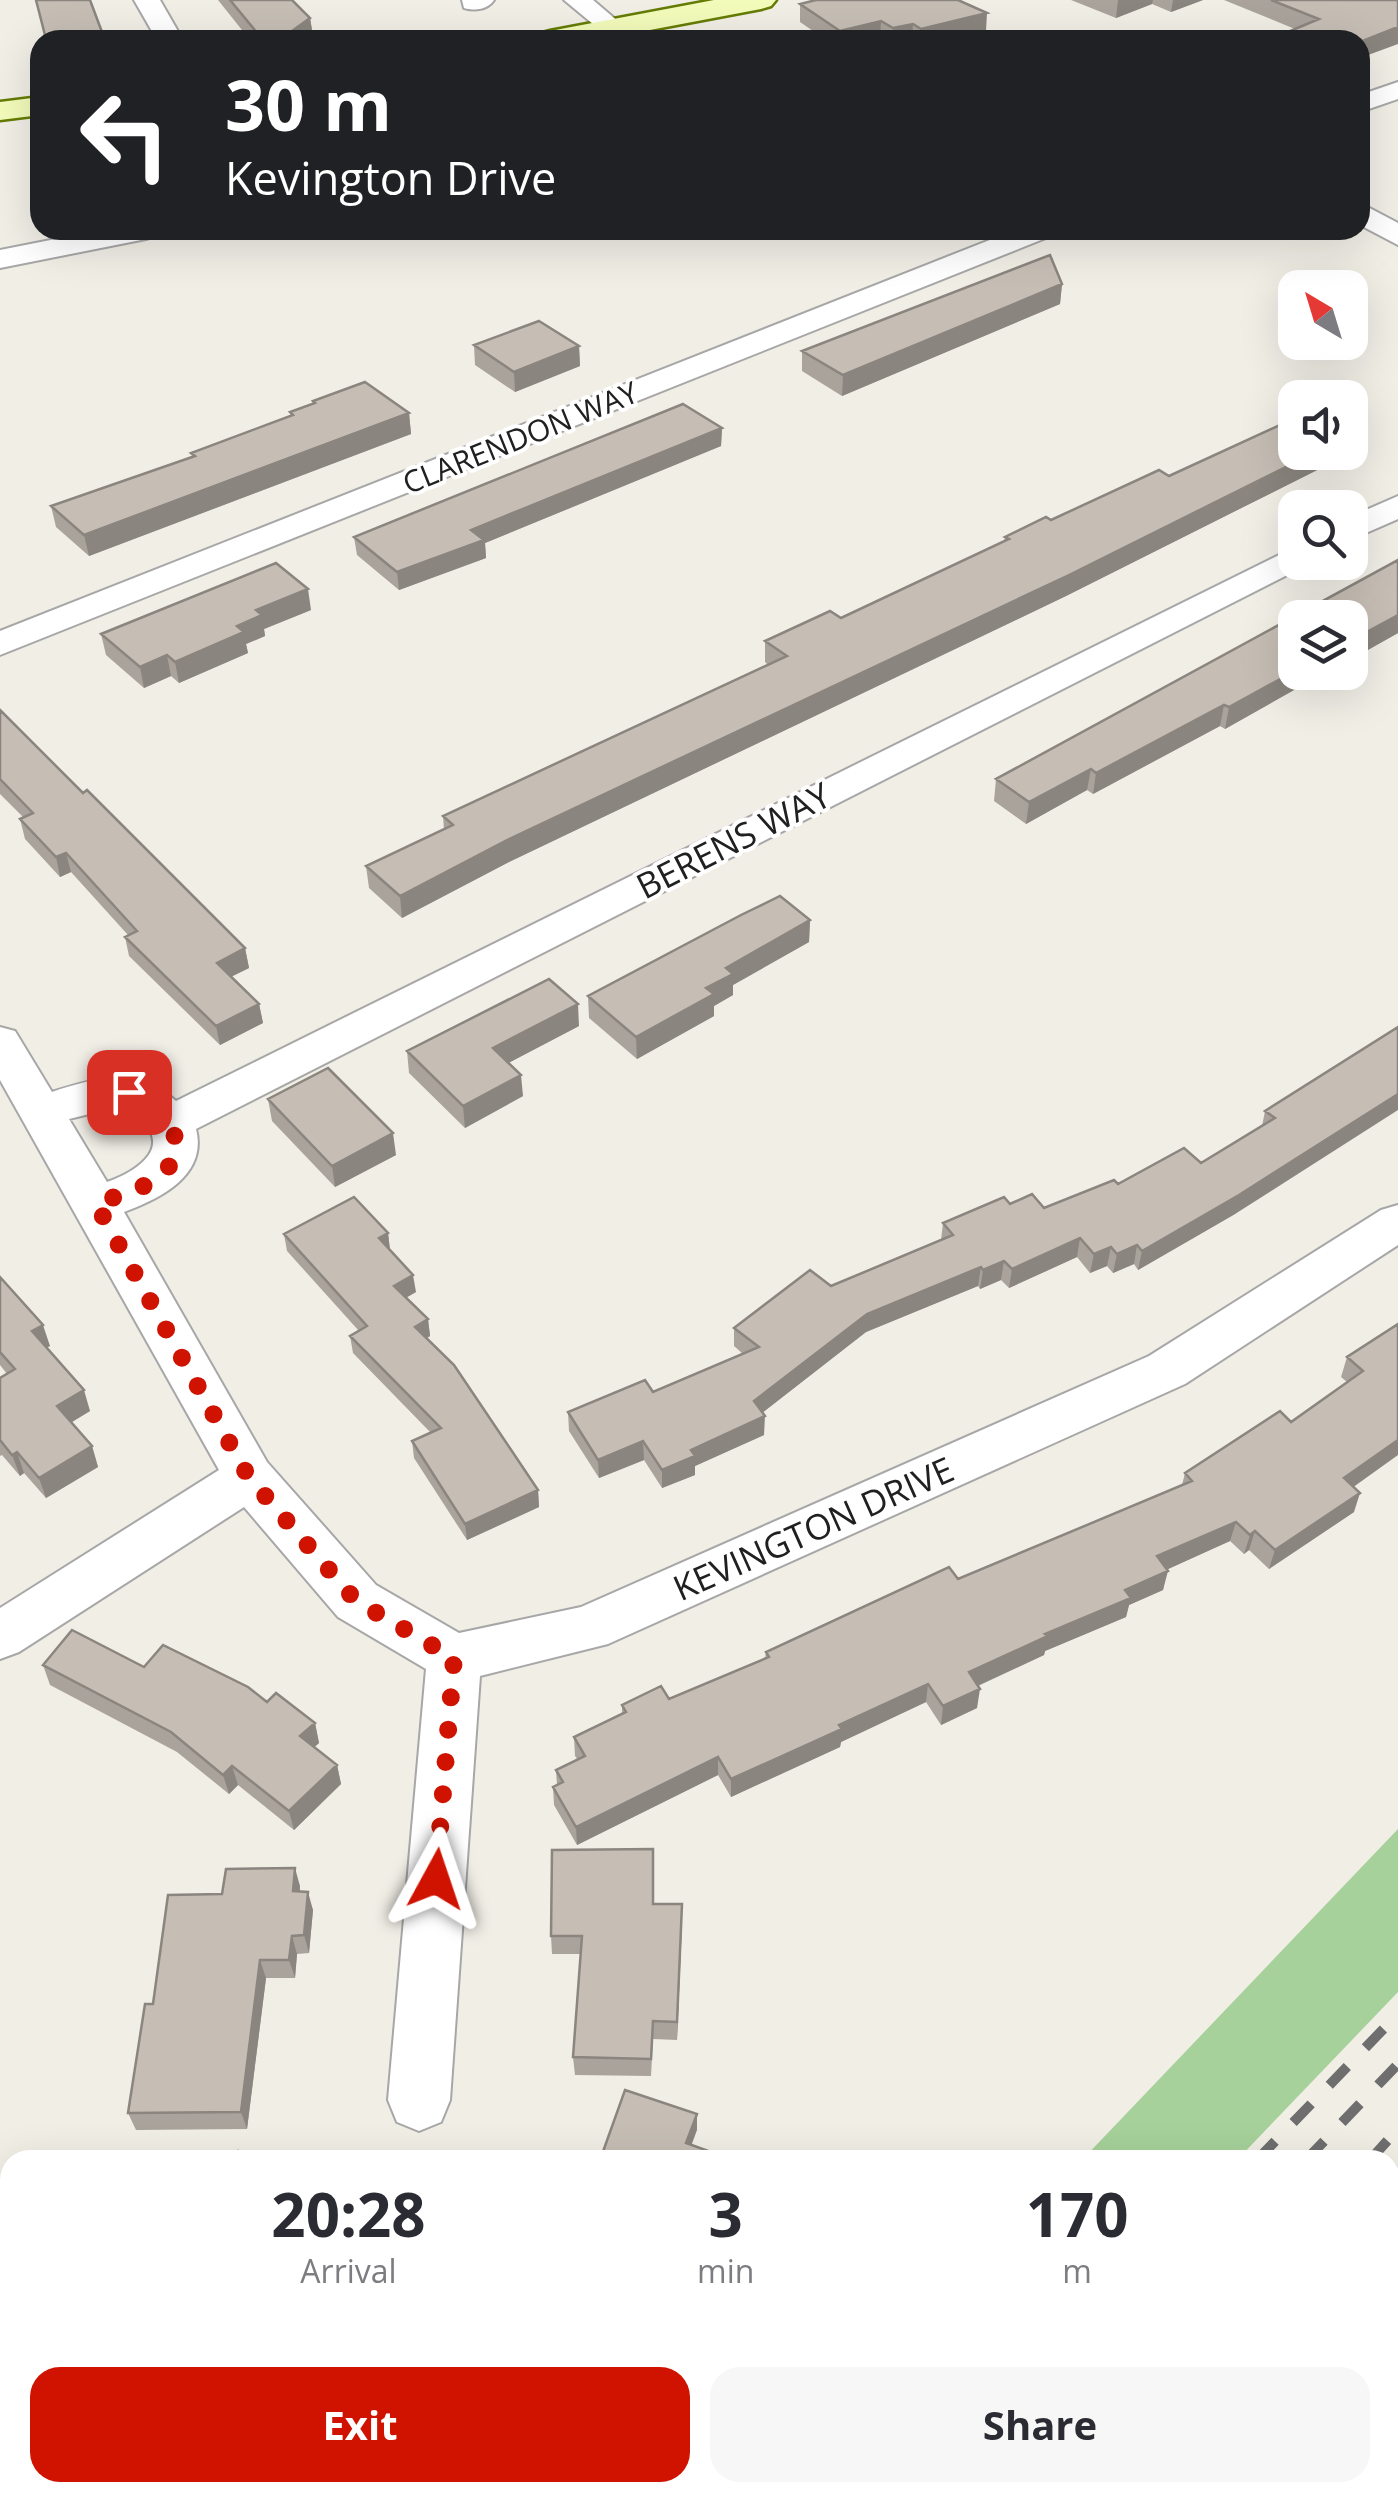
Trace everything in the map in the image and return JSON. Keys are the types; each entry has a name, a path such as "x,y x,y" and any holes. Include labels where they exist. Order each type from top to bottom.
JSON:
{"street":[{"path":"147,0 164,30"},
{"path":"577,0 614,28"},
{"path":"603,30 761,0"},
{"path":"1370,100 1398,90"},
{"path":"0,112 30,108"},
{"path":"1370,218 1398,236"},
{"path":"0,259 96,240"},
{"name":"CLARENDON WAY","path":"0,644 1016,240"},
{"path":"1368,521 1398,506"},
{"name":"BERENS WAY","path":"172,1122 1278,567"},
{"path":"0,1042 248,1476 356,1601 454,1658 419,2100"},
{"path":"42,1112 100,1092 129,1092 148,1101 172,1122 177,1146 170,1161 150,1182 96,1204"},
{"name":"KEVINGTON DRIVE","path":"454,1658 589,1628 1167,1370 1398,1222"},
{"path":"0,1636 248,1476"}],"green space":[{"path":"1398,1829 1398,1992 1247,2150 1092,2150"}],"building":[{"path":"36,0 90,0 101,30 44,30"},
{"path":"230,0 292,0 310,18 293,30 255,30"},
{"path":"816,0 958,0 987,13 921,29 913,24 893,28 881,21 839,30 800,4"},
{"path":"1271,0 1398,0 1398,27 1370,38 1370,30 1293,30 1319,19"},
{"path":"1050,255 1062,284 843,375 802,351"},
{"path":"539,321 579,346 514,372 474,345"},
{"path":"365,382 409,413 84,535 51,506 195,456 191,453 293,415 290,412 313,401"},
{"path":"683,404 722,428 471,530 484,540 397,572 354,537"},
{"path":"1278,426 1280,470 1069,575 507,840 400,896 366,866 453,825 443,816 787,656 765,641 830,611 841,618 1009,539 1005,537 1046,517 1051,520 1159,470 1169,476"},
{"path":"1398,560 1398,615 1368,631 1368,600 1325,600 1368,580 1368,576"},
{"path":"276,563 308,589 256,610 262,615 237,626 244,632 175,662 167,655 140,667 101,634"},
{"path":"1278,625 1278,680 1229,707 1224,705 1096,773 1091,769 1029,802 996,779"},
{"path":"0,710 83,793 87,790 245,948 217,963 259,1004 216,1026 125,937 137,931 66,853 56,857 20,819 33,813 0,779"},
{"path":"780,896 810,920 726,968 733,974 706,988 714,994 636,1037 588,996 741,915"},
{"path":"549,979 578,1004 493,1048 521,1075 463,1106 407,1051"},
{"path":"1398,1027 1398,1094 1142,1251 1137,1245 1117,1254 1111,1247 1094,1254 1080,1238 1012,1269 1004,1261 983,1270 981,1267 867,1314 754,1401 765,1416 691,1450 695,1456 662,1470 643,1441 598,1460 568,1412 645,1380 653,1392 759,1347 734,1328 810,1270 831,1286 953,1235 943,1223 1004,1197 1010,1204 1032,1194 1044,1208 1114,1180 1118,1184 1184,1148 1201,1163 1275,1118 1265,1111"},
{"path":"328,1068 393,1133 332,1166 268,1099"},
{"path":"354,1197 388,1233 379,1238 413,1275 394,1286 428,1319 415,1327 454,1365 538,1490 465,1524 412,1441 441,1428 350,1336 367,1326 284,1234"},
{"path":"0,1277 43,1325 32,1331 84,1390 57,1406 92,1446 39,1478 17,1452 12,1455 0,1440 0,1378 15,1369 0,1352"},
{"path":"1398,1324 1398,1440 1344,1478 1360,1493 1275,1550 1255,1531 1250,1535 1236,1522 1157,1556 1168,1571 1125,1590 1131,1598 969,1672 980,1689 943,1706 928,1684 839,1725 842,1729 731,1779 718,1757 576,1827 553,1787 563,1782 556,1770 585,1756 574,1737 626,1712 622,1705 661,1686 669,1699 769,1657 766,1652 949,1567 958,1579 1192,1481 1185,1473 1280,1411 1291,1422 1363,1371 1347,1357"},
{"path":"72,1630 144,1667 163,1645 248,1687 267,1702 276,1693 315,1723 300,1736 337,1765 289,1811 232,1766 223,1775 171,1732 43,1665"},
{"path":"653,1849 653,1904 682,1904 677,2022 653,2021 651,2059 573,2057 582,1936 551,1936 552,1850"},
{"path":"295,1868 293,1891 308,1892 304,1935 292,1936 289,1960 260,1960 241,2112 128,2113 145,2004 153,2004 168,1895 222,1894 226,1869"},
{"path":"625,2090 697,2114 686,2143 706,2150 604,2150"}],"railway":[{"path":"1267,2150 1398,2014"},
{"path":"1316,2150 1398,2064"},
{"path":"1379,2150 1398,2129"}],"route":[{"path":"129,1092 148,1101 172,1122 177,1146 170,1161 150,1182 96,1204 248,1476 356,1601 454,1658 436,1879"}]}
